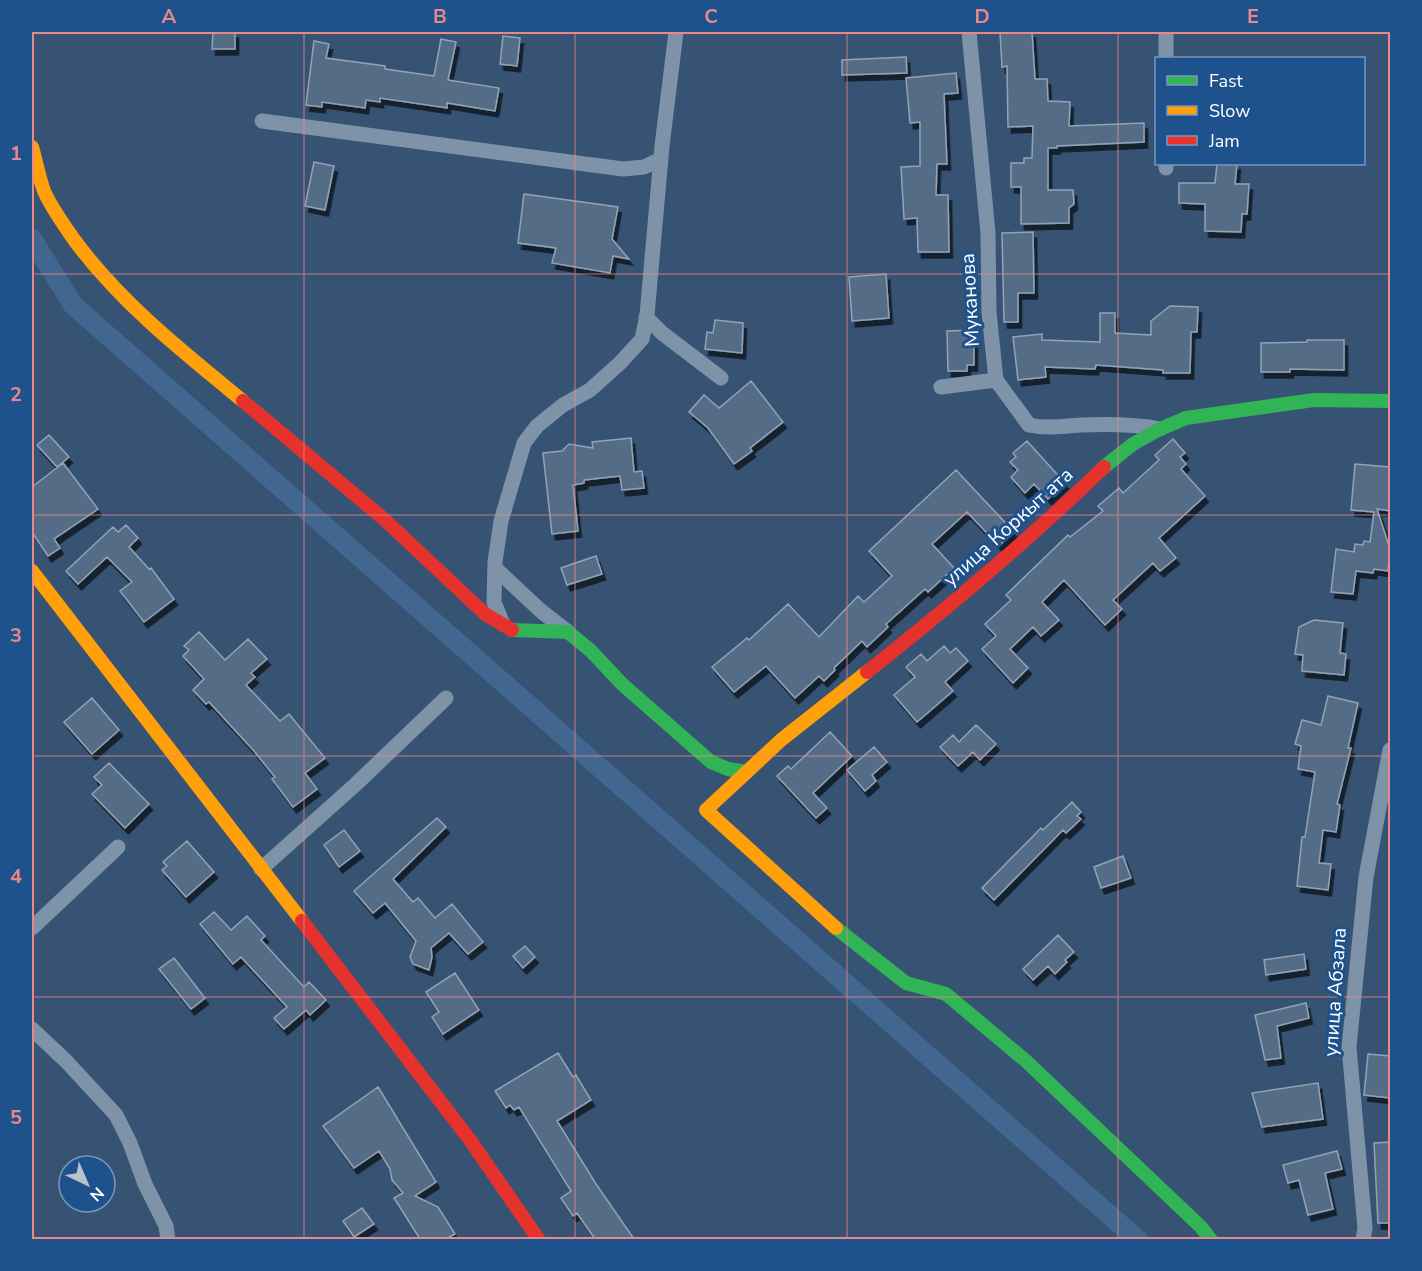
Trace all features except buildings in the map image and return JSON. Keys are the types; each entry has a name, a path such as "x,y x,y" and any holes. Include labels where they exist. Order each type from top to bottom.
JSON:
{"street":[{"path":"503,624 494,602 495,568 501,520 524,443 537,426 563,405 590,390 642,339 676,32"},
{"name":"Муканова","path":"969,32 988,233 989,312 996,380"},
{"path":"1166,32 1166,57"},
{"path":"262,122 623,169 644,167 661,159"},
{"path":"32,147 44,190 57,216 98,272 131,306 385,520 485,614 513,630 568,632"},
{"path":"646,317 662,333 721,378"},
{"path":"941,387 996,380 1029,425 1047,429 1080,425 1144,425 1160,429"},
{"name":"улица Коркыт ата","path":"1211,1239 1193,1219 1026,1061 946,994 906,983 843,934 706,810 781,740 923,628 1043,526 1111,460 1133,444 1186,418 1230,410 1314,400 1390,401"},
{"path":"495,568 541,611 591,651 622,684 711,762 728,769 747,772"},
{"path":"32,571 470,1140 539,1239"},
{"path":"261,869 446,699"},
{"name":"улица Абзала","path":"1363,1239 1365,1228 1349,1047 1365,876 1390,750"},
{"path":"32,928 118,846"},
{"path":"32,1029 66,1061 116,1115 130,1143 145,1184 166,1226 168,1239"}],"waterway":[{"path":"32,239 73,305 1138,1240"}],"traffic: fast":[{"path":"1104,467 1133,444 1186,418 1314,400 1390,401"},
{"path":"512,630 568,632 591,651 622,684 711,762 728,769 747,772"},
{"path":"836,928 906,983 946,994 1026,1061 1201,1227 1211,1240"}],"traffic: slow":[{"path":"32,147 47,198 58,217 93,264 154,326 243,401"},
{"path":"32,571 302,921"},
{"path":"836,928 706,810 781,740 867,672"}],"traffic: jam":[{"path":"243,401 385,520 485,614 512,630"},
{"path":"867,672 1047,521 1104,467"},
{"path":"302,921 470,1140 539,1240"}]}
